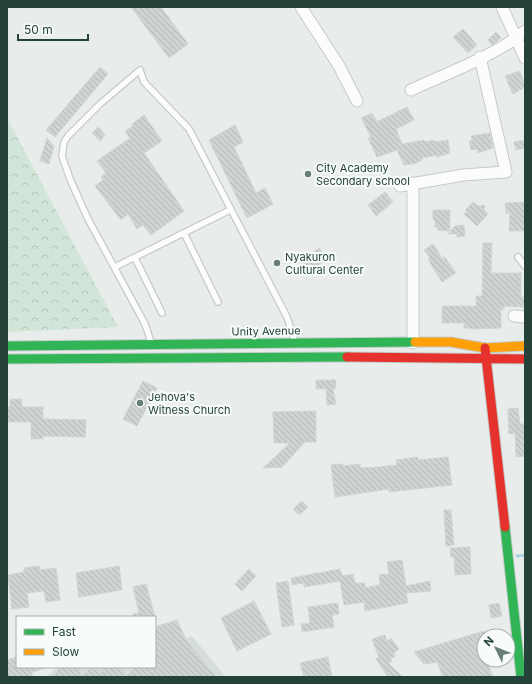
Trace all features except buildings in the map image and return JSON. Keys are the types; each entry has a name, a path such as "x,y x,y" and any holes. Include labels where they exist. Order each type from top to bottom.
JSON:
{"main road":[{"name":"Unity Avenue","path":"7,346 295,342 450,342 485,348 525,346"},
{"path":"485,348 522,657 521,677"},
{"path":"7,359 297,357 487,360 525,359"}],"street":[{"path":"301,7 339,66 357,101"},
{"path":"502,7 525,58"},
{"path":"411,90 480,57 516,38 525,31"},
{"path":"400,186 413,183 506,172 480,57"},
{"path":"413,183 413,343"}],"lane":[{"path":"152,344 145,324 85,212 70,179 62,151 64,142 68,136 100,104 140,70 144,82 189,129 287,317 295,342 297,357"},
{"path":"115,268 230,210"},
{"path":"184,233 218,302"},
{"path":"518,257 525,266"},
{"path":"135,258 162,312"}],"shaded area":[{"path":"192,636 226,677 47,677 55,668 156,668 156,651"}],"green space":[{"path":"7,118 118,327 7,332"}],"waterway":[{"path":"517,556 525,555"}],"traffic: fast":[{"path":"7,346 415,342"},
{"path":"7,359 347,357"},
{"path":"505,527 521,677"}],"traffic: slow":[{"path":"415,342 451,342 485,348 525,346"}],"traffic: jam":[{"path":"485,348 505,527"},
{"path":"347,357 525,359"}],"place":[{"name":"City Academy Secondary school","path":"308,174"},
{"name":"Nyakuron Cultural Center","path":"277,263"},
{"name":"Jehova's Witness Church","path":"140,403"}]}
